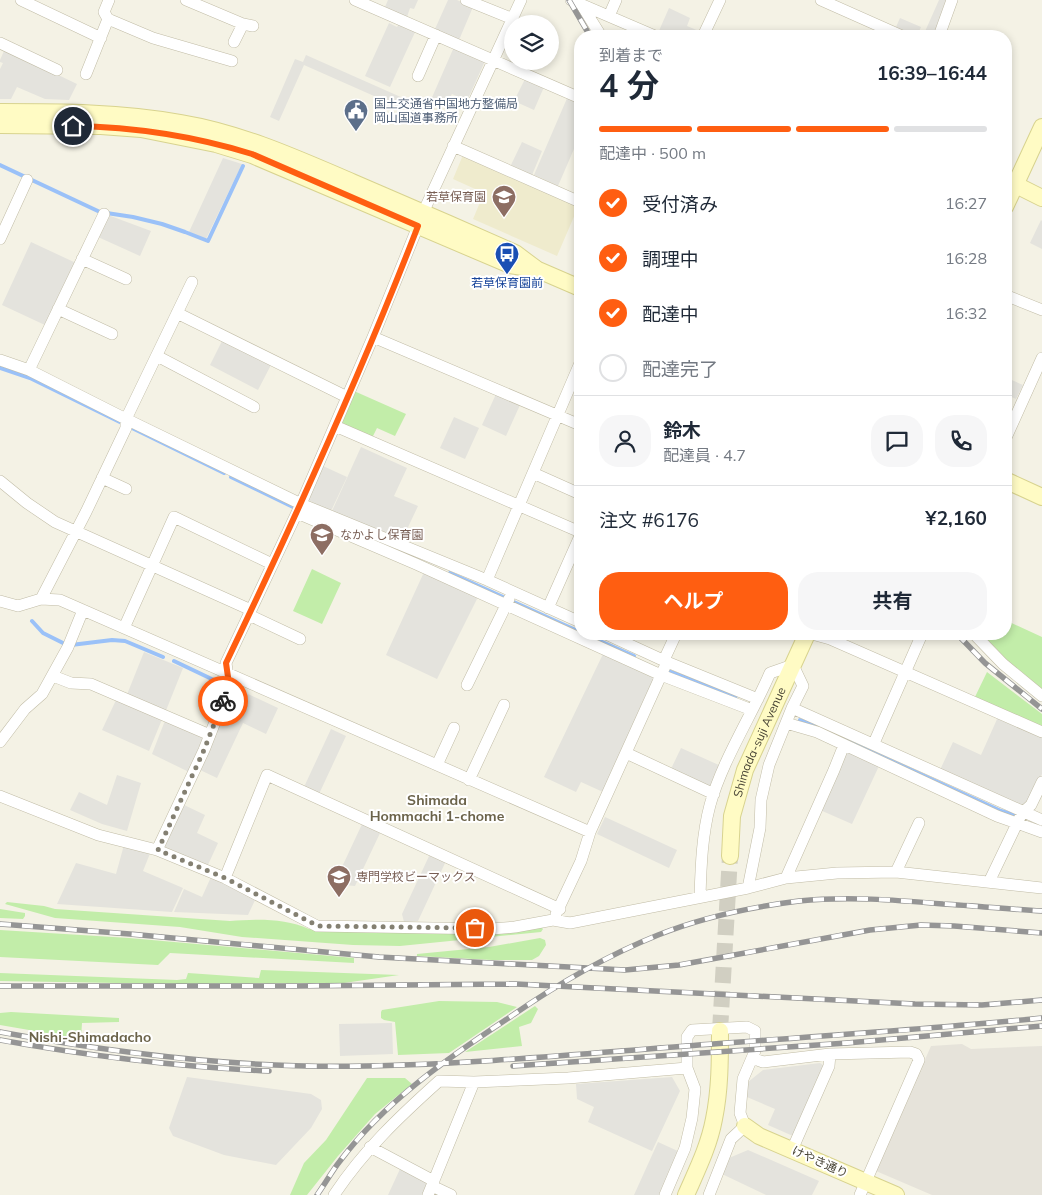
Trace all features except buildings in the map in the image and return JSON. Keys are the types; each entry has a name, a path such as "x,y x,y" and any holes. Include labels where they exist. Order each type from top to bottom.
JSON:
{"street":[{"path":"21,0 101,38"},
{"path":"109,0 104,12 108,19 153,38 232,60"},
{"path":"186,0 248,25 234,42"},
{"path":"355,0 574,95"},
{"path":"466,0 504,15"},
{"path":"515,15 521,0"},
{"path":"609,16 616,0"},
{"path":"706,30 720,0"},
{"path":"821,0 888,30"},
{"path":"942,30 952,0"},
{"path":"577,1 641,30"},
{"path":"577,1 597,30"},
{"path":"86,74 108,19"},
{"path":"418,76 436,35"},
{"path":"158,850 210,735 229,684 226,663 299,509 373,337 421,219 504,39"},
{"path":"0,43 57,70"},
{"path":"4,119 141,129 181,129 217,137 252,154 291,163 387,204 421,219 510,265 536,270 574,286"},
{"path":"1012,179 1042,127"},
{"path":"453,146 574,199"},
{"path":"0,240 27,180"},
{"path":"1012,183 1042,198"},
{"path":"30,370 104,214"},
{"path":"82,259 126,279"},
{"path":"41,599 102,478 192,282"},
{"path":"1012,298 1042,310"},
{"path":"58,309 112,334"},
{"path":"177,313 347,397"},
{"path":"373,337 574,423"},
{"path":"157,356 254,407"},
{"path":"1012,427 1038,378 1042,358"},
{"path":"0,360 30,370 126,423 299,509 416,564 509,599 574,628"},
{"path":"487,580 574,377"},
{"path":"335,426 574,529"},
{"path":"533,473 574,491"},
{"path":"102,478 126,489"},
{"path":"0,481 27,503 55,522 152,566 300,639"},
{"path":"1012,483 1042,496"},
{"path":"299,509 487,580 509,599 548,608 574,619"},
{"path":"124,628 174,517 272,564"},
{"path":"548,608 574,550"},
{"path":"0,601 18,606 41,599 60,600 590,832"},
{"path":"467,685 509,599"},
{"path":"0,742 25,709 42,694 53,676 83,610"},
{"path":"602,640 664,667 752,710"},
{"path":"617,640 664,667 758,699"},
{"path":"553,920 560,909 581,860 590,832 664,667 674,640"},
{"name":"Shimada-suji Avenue","path":"730,856 732,816 745,770 804,640"},
{"path":"832,640 1042,732"},
{"path":"874,743 919,640"},
{"path":"980,640 1003,664 1042,696"},
{"path":"700,896 702,847 710,805 724,768 770,673 793,665 803,686 769,765 761,800 760,828 748,888"},
{"path":"53,676 71,683 91,684 210,735"},
{"path":"469,780 504,705"},
{"path":"792,708 874,743 1020,817 1042,832"},
{"path":"786,723 817,732 997,816 1042,820"},
{"path":"437,766 454,728"},
{"path":"786,878 844,745"},
{"path":"626,753 714,794"},
{"path":"225,878 267,775 560,909"},
{"path":"989,882 1020,817 1031,805 1042,782"},
{"path":"0,796 98,835 158,850 225,878 318,926 492,928 516,927 553,920 570,923 748,888 786,878 837,873 896,872 1042,888"},
{"path":"896,872 919,823"},
{"path":"666,1195 685,1148 692,1118 695,1089 687,1068 687,1037 692,1030 747,1027 755,1031 755,1051 743,1079 740,1113 746,1126 731,1139 709,1195"},
{"path":"686,1195 703,1157 714,1119 720,1071 720,1030"},
{"path":"752,1058 763,1062 830,1054 910,1052 916,1054 919,1060 863,1189"},
{"path":"792,1150 829,1066 830,1054"},
{"path":"338,1194 352,1168 370,1147 408,1109 439,1082 568,1078 687,1068"},
{"path":"432,1188 474,1082"},
{"name":"けやき通り","path":"746,1126 759,1136 792,1150 863,1189 896,1195"},
{"path":"370,1147 432,1188 451,1195"}],"shaded area":[{"path":"388,0 418,0 414,9 410,8 407,17 385,7"},
{"path":"448,0 457,0 473,7 459,40 435,29"},
{"path":"939,0 947,0 935,30 926,30"},
{"path":"669,8 690,18 687,26 697,30 659,30"},
{"path":"900,18 921,27 920,30 903,30 896,27"},
{"path":"400,22 416,30 390,87 365,76 389,23 397,27"},
{"path":"0,47 77,84 69,100 45,99 17,87 11,99 0,99 0,69 3,63 0,60 4,51"},
{"path":"454,47 485,61 467,101 452,94 449,99 445,98 441,107 430,102"},
{"path":"306,55 421,106 417,115 304,65 279,121 270,117 295,59 303,62"},
{"path":"525,79 544,87 534,110 514,101"},
{"path":"568,96 574,98 574,149 558,186 534,175"},
{"path":"522,142 542,151 532,175 511,165"},
{"path":"463,155 574,203 574,217 557,256 473,219 484,193 453,179"},
{"path":"223,158 242,164 206,239 189,232"},
{"path":"108,215 151,231 140,256 98,237"},
{"path":"1042,221 1042,249 1030,243"},
{"path":"31,242 76,263 47,326 2,305"},
{"path":"223,339 272,363 258,390 210,365"},
{"path":"1012,380 1023,385 1016,399 1012,397"},
{"path":"496,394 520,405 506,436 482,425"},
{"path":"454,417 479,428 465,459 440,448"},
{"path":"361,447 407,468 394,496 418,506 402,540 332,511"},
{"path":"323,466 347,477 331,511 308,500"},
{"path":"425,570 479,595 437,679 386,655"},
{"path":"144,652 183,668 165,713 126,697"},
{"path":"603,654 656,679 603,792 581,782 576,792 544,777"},
{"path":"233,687 278,708 266,734 243,723 217,778 198,769"},
{"path":"117,698 163,717 149,751 102,730"},
{"path":"998,717 1042,736 1042,774 1028,804 1022,808 940,770 953,742 981,755"},
{"path":"166,718 205,736 189,772 152,754"},
{"path":"331,729 346,736 319,794 304,787"},
{"path":"681,748 721,766 711,789 670,771"},
{"path":"847,751 879,766 852,824 820,810"},
{"path":"117,775 141,783 127,831 102,824 70,810 79,792 107,805"},
{"path":"182,804 205,815 197,833 218,843 207,867 163,846"},
{"path":"605,817 677,850 669,868 597,834"},
{"path":"363,822 381,831 355,886 334,884"},
{"path":"124,845 151,851 143,871 183,888 172,912 57,904 76,863 116,874"},
{"path":"430,854 446,861 418,921 404,922 402,914"},
{"path":"211,877 256,898 248,915 174,912 184,889 202,897"},
{"path":"392,1023 393,1054 340,1056 339,1024"},
{"path":"962,1044 971,1049 1042,1046 1042,1195 932,1195 876,1171 931,1046"},
{"path":"820,1063 826,1067 793,1136 768,1125 775,1109 747,1097 748,1082 763,1070"},
{"path":"187,1077 311,1094 321,1100 322,1109 311,1128 276,1165 224,1155 173,1136 169,1128"},
{"path":"672,1077 680,1091 652,1151 588,1122 594,1107 577,1099 576,1084"},
{"path":"658,1142 680,1152 660,1195 634,1195"},
{"path":"748,1150 819,1181 812,1195 766,1195 722,1174 729,1158"},
{"path":"400,1169 430,1183 425,1195 388,1195"}],"green space":[{"path":"354,391 406,414 395,436 377,428 372,438 339,424"},
{"path":"312,569 341,583 322,624 293,611"},
{"path":"1012,623 1042,637 1042,689 1008,661 988,640 1012,640"},
{"path":"987,672 1042,714 1042,728 974,699"},
{"path":"7,902 55,909 230,921 270,920 300,925 309,929 541,927 543,929 541,932 400,946 353,945 242,937 180,927 55,918 5,904"},
{"path":"0,909 25,913 25,916 23,919 0,918"},
{"path":"0,930 129,938 354,958 354,963 170,953 158,965 0,957"},
{"path":"540,938 545,940 546,945 539,956 532,960 417,956 417,954 489,947"},
{"path":"261,970 399,975 344,983 176,984 0,981 0,973 177,980 186,979 188,973 259,978"},
{"path":"439,1001 497,1002 517,1007 449,1053 398,1055 395,1022 381,1018 382,1010"},
{"path":"535,1006 538,1009 531,1023 519,1027 522,1046 465,1052"},
{"path":"0,1013 119,1018 119,1022 82,1023 81,1039 0,1025"},
{"path":"367,1078 405,1078 412,1084 375,1114 307,1195 290,1195 304,1163 326,1140"}],"waterway":[{"path":"0,165 100,212 162,224 208,241 243,166"},
{"path":"0,368 30,378 224,473"},
{"path":"231,477 293,507"},
{"path":"450,573 574,629"},
{"path":"32,621 43,633 67,645"},
{"path":"71,645 112,640 125,641 163,657"},
{"path":"598,640 634,656"},
{"path":"174,661 218,682"},
{"path":"665,670 736,696"},
{"path":"800,720 816,726"},
{"path":"824,730 1001,811 1019,816"}],"tunnel":[{"path":"720,1031 730,856"}],"railway":[{"path":"569,0 586,30"},
{"path":"963,640 985,663 1042,709"},
{"path":"317,1195 340,1161 377,1119 397,1100 441,1065 527,1005 563,983 619,952 658,935 692,923 727,914 799,901 889,900 1042,911"},
{"path":"0,924 379,957 625,970 679,965 870,930 921,925 1042,933"},
{"path":"0,986 516,984 915,1004 982,1005 1042,1000"},
{"path":"0,1032 91,1047 182,1058 274,1065 366,1066 526,1058 909,1030 1042,1018"},
{"path":"513,1066 847,1043 1042,1026"},
{"path":"0,1040 134,1060 201,1067 269,1071"}],"way so far":[{"path":"223,701 204,750 158,850 225,878 318,926 475,928"}],"place":[{"name":"国土交通省中国地方整備局 岡山国道事務所","path":"356,132"},
{"name":"若草保育園","path":"504,218"},
{"name":"若草保育園前","path":"507,275"},
{"name":"なかよし保育園","path":"322,556"},
{"name":"専門学校ビーマックス","path":"339,898"}],"district":[{"name":"Shimada Hommachi 1-chome","path":"437,808"},
{"name":"Nishi-Shimadacho","path":"90,1037"}],"route":[{"path":"73,126 141,129 232,148 288,169 418,226 373,337 301,504 226,663 229,684 223,701"}]}
